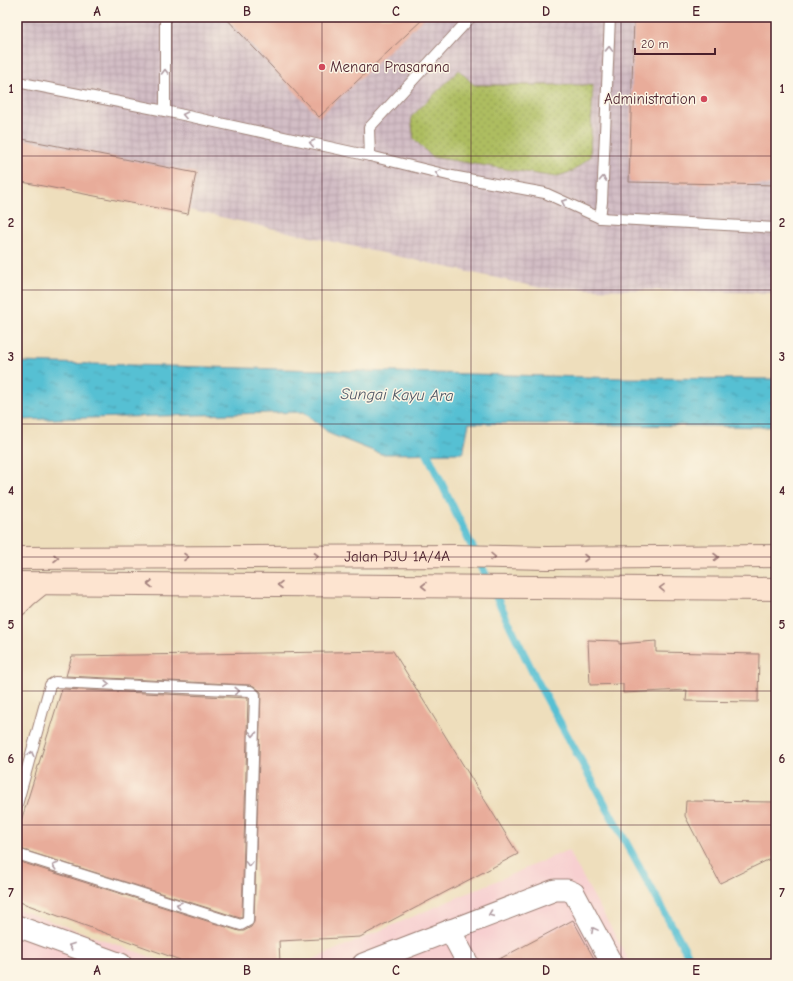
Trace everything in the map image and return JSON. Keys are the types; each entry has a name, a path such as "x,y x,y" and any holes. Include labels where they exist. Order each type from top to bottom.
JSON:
{"street":[{"name":"Jalan PJU 1A/4A","path":"17,558 454,556 547,558 776,556"},
{"name":"Jalan PJU 1A/4A","path":"17,583 776,589"},
{"path":"17,605 42,583"},
{"path":"363,964 555,890 567,890 574,893 612,964"},
{"path":"17,926 116,963"},
{"path":"450,930 468,964"}],"lane":[{"path":"165,17 165,111"},
{"path":"370,156 369,128 471,17"},
{"path":"600,218 603,194 610,17"},
{"path":"17,82 165,111 370,156 452,176 545,194 600,218 776,228"},
{"path":"17,805 50,685 55,682 250,691 255,695 248,921 241,925 17,854"}],"shaded area":[{"path":"17,17 776,17 776,293 541,288 17,172"},
{"path":"568,850 631,964 302,964"},
{"path":"17,909 171,964 17,964"}],"green space":[{"path":"459,70 474,85 593,85 590,157 573,171 555,177 432,157 414,139 411,117"}],"water":[{"name":"Sungai Kayu Ara","path":"17,362 624,378 776,379 776,427 469,423 463,453 381,454 330,434 304,412 17,420"}],"building":[{"name":"Menara Prasarana","path":"225,17 425,17 319,117"},
{"name":"Administration","path":"634,17 776,17 776,185 629,182"},
{"path":"17,138 196,173 188,214 17,181"},
{"path":"588,640 619,641 619,644 656,641 656,652 759,654 758,702 686,701 687,690 623,693 623,684 590,685"},
{"path":"393,651 518,854 360,937 279,941 280,964 180,964 180,960 17,901 17,861 239,931 244,931 251,927 254,922 261,692 254,686 250,685 66,676 72,656"},
{"path":"62,689 248,698 242,917 240,918 17,848 17,834"},
{"path":"686,801 776,802 776,856 720,883 685,816"},
{"path":"573,920 597,964 490,964"}],"waterway":[{"path":"423,445 536,679 693,964"}],"place":[{"name":"Menara Prasarana","path":"322,67"},
{"name":"Administration","path":"704,99"}]}
